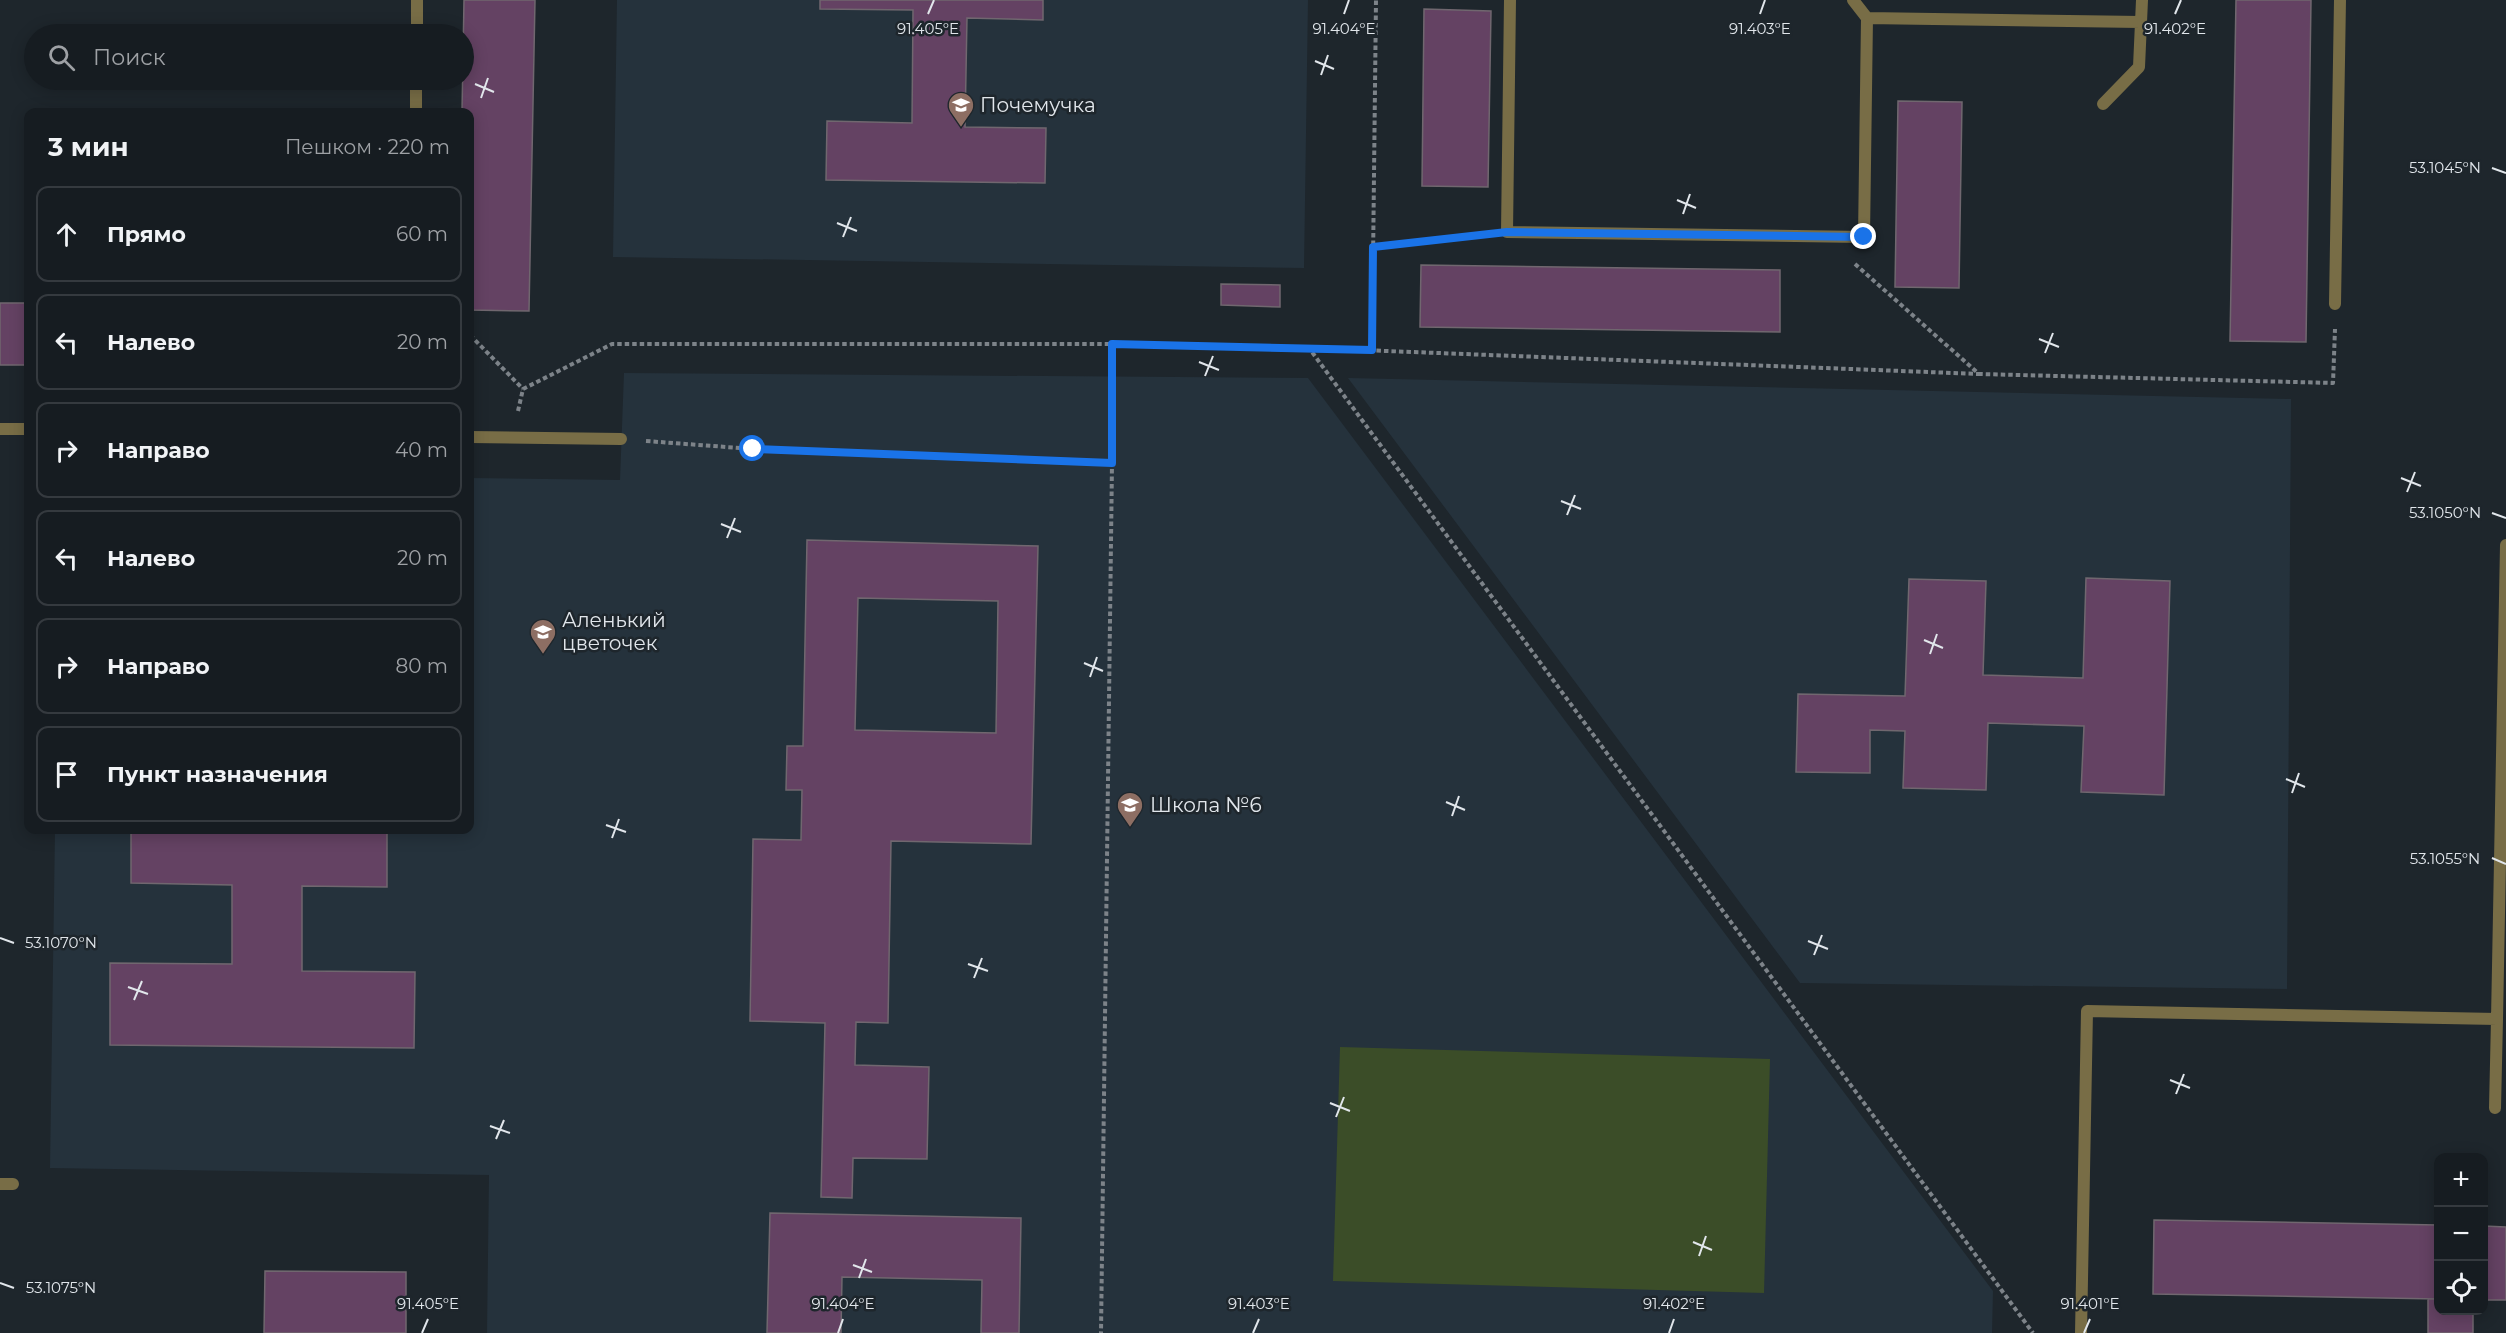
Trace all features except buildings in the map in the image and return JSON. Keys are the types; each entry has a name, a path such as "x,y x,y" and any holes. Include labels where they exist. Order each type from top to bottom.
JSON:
{"lane":[{"path":"417,0 417,24"},
{"path":"1510,0 1507,232 1864,237 1867,18 1853,0"},
{"path":"2103,104 2139,67 2142,0"},
{"path":"2335,304 2340,0"},
{"path":"1867,18 2141,22"},
{"path":"416,90 416,108"},
{"path":"0,429 24,429"},
{"path":"474,437 621,439"},
{"path":"2495,1108 2504,760 2506,545"},
{"path":"2081,1333 2087,1011 2497,1018"},
{"path":"0,1184 13,1184"}],"path":[{"path":"1372,350 1376,0"},
{"path":"1373,247 1507,232"},
{"path":"1823,236 1979,374"},
{"path":"512,437 524,389 612,344 1112,344 1309,348 1979,374 2333,383 2335,304"},
{"path":"474,339 524,389"},
{"path":"1101,1333 1112,344"},
{"path":"1309,348 2033,1333"},
{"path":"621,439 753,449 1112,463"}],"shaded area":[{"name":"Почемучка","path":"617,0 1308,0 1304,268 613,257"},
{"name":"Школа №6","path":"624,373 1308,378 1993,1291 1992,1333 487,1333 489,1175 50,1168 55,834 474,834 474,478 620,480"},
{"path":"1348,378 2291,399 2287,989 1800,983"}],"green space":[{"path":"1340,1047 1770,1059 1764,1293 1333,1281"}],"place":[{"name":"Почемучка","path":"961,128"},
{"name":"Аленький цветочек","path":"543,655"},
{"name":"Школа №6","path":"1130,828"}],"route":[{"path":"753,449 1112,463 1112,344 1372,350 1373,247 1507,232 1864,237"}]}
